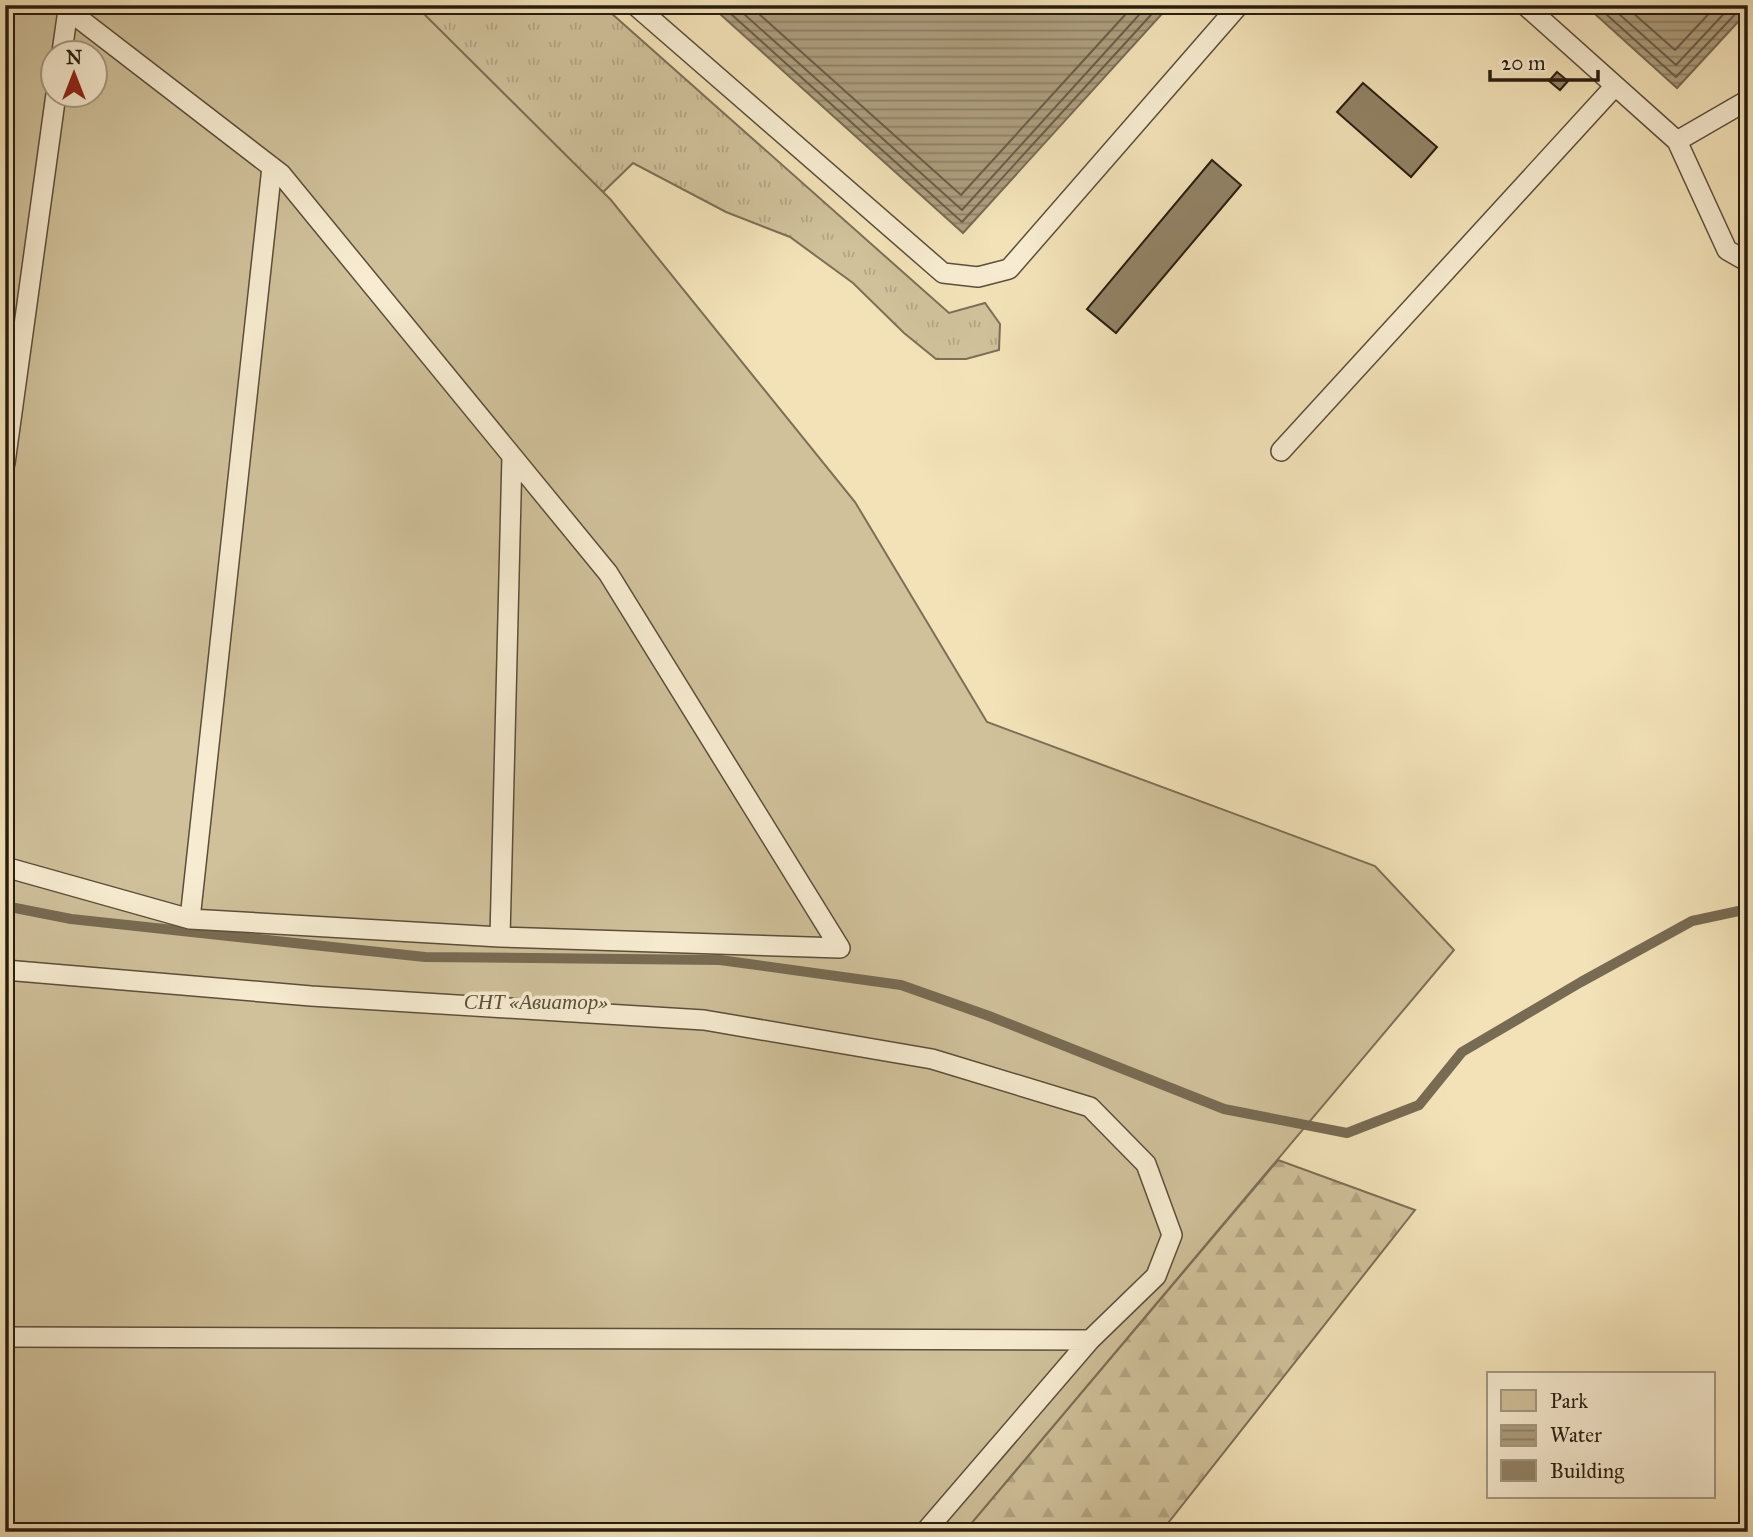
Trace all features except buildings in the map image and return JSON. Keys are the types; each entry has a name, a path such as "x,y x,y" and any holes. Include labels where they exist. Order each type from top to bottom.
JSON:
{"lane":[{"path":"635,5 943,273 978,277 1009,270 1240,5"},
{"path":"1525,5 1677,141 1727,250 1748,262"},
{"path":"64,38 68,7"},
{"path":"5,867 190,919 500,937 840,948 608,573 272,167 68,7"},
{"path":"1281,451 1615,86"},
{"path":"1677,141 1748,100"},
{"path":"5,463 54,108"},
{"path":"190,919 272,167"},
{"path":"500,937 512,456"},
{"path":"5,970 311,996 704,1020 932,1059 1090,1107 1146,1164 1172,1234 1156,1276 1090,1340 925,1532"},
{"path":"5,1338 1090,1340"}],"green space":[{"name":"СНТ «Авиатор»","path":"5,5 415,5 611,200 855,502 987,722 1375,866 1454,950 964,1532 5,1532"},
{"path":"408,5 602,5 949,313 985,303 1000,324 999,350 966,359 936,359 904,333 853,283 790,237 726,212 633,163 598,197"},
{"path":"1278,1160 1415,1210 1161,1532 964,1532"}],"water":[{"path":"710,5 1170,5 963,233"},
{"path":"1585,5 1748,5 1748,11 1677,88"}],"waterway":[{"path":"5,906 71,919 425,957 720,960 901,985 989,1016 1224,1109 1347,1133 1419,1105 1462,1052 1581,982 1692,921 1748,909"}]}
